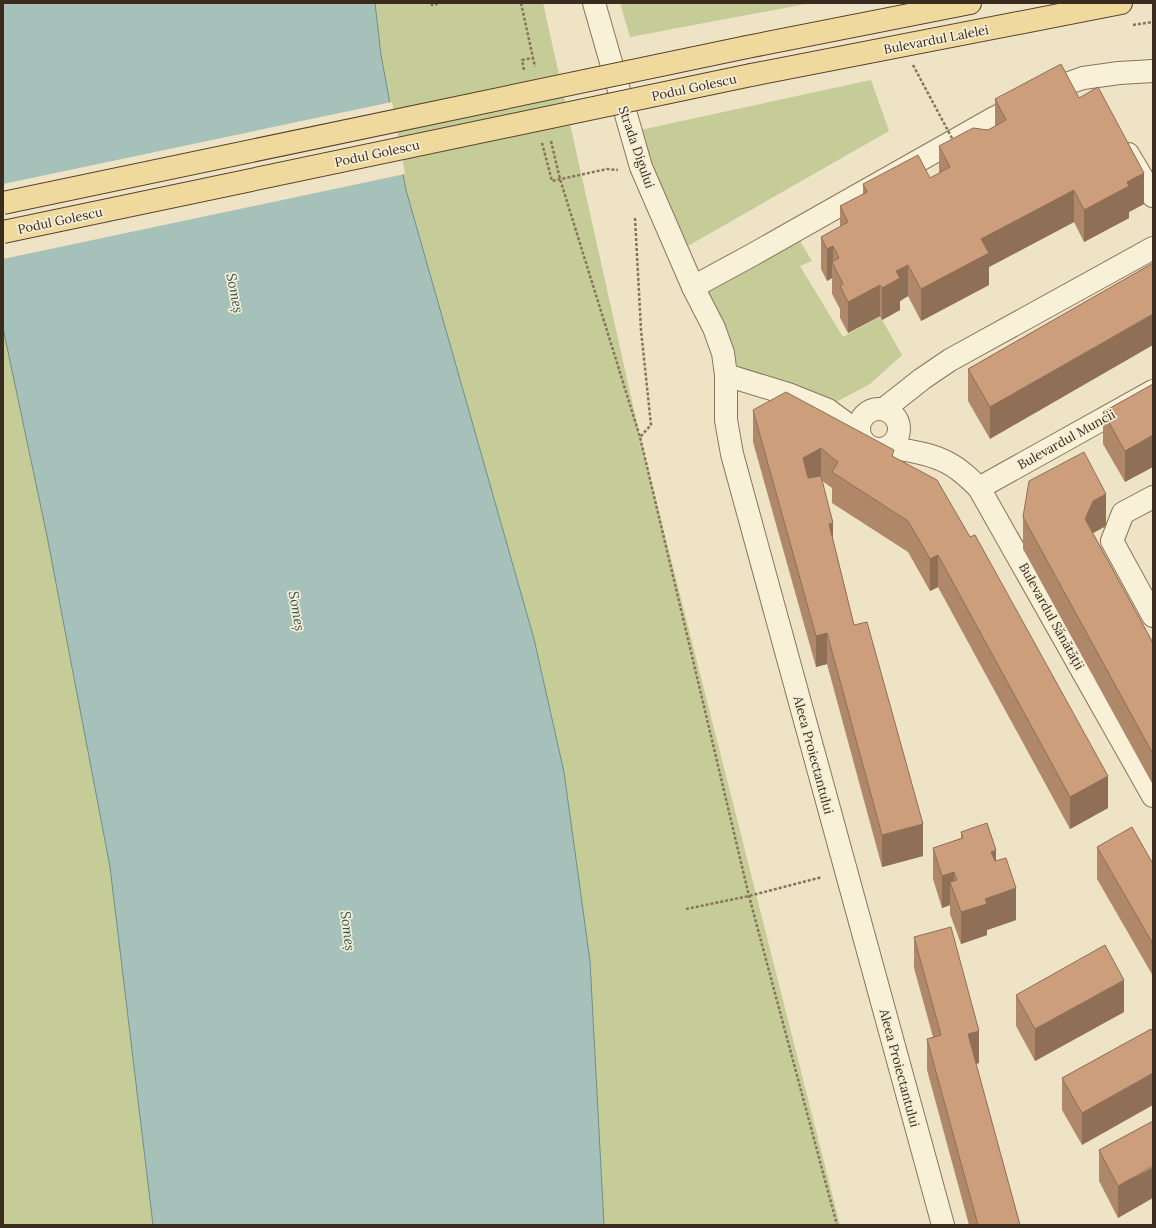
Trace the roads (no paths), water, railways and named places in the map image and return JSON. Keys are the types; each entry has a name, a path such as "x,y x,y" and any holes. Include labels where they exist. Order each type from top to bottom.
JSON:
{"main road":[{"path":"3,203 747,47 970,3"},
{"name":"Bulevardul Lalelei","path":"751,75 1121,3"},
{"name":"Podul Golescu","path":"3,232 751,75"}],"street":[{"name":"Strada Digului","path":"594,3 641,167 693,286"},
{"path":"693,286 752,255 994,118 1052,89 1083,78 1153,70"},
{"path":"1083,78 1095,98"},
{"path":"1118,137 1153,196"},
{"path":"910,390 895,435 878,449 872,448 860,439 870,418 950,360 1153,248"},
{"name":"Aleea Proiectantului","path":"693,286 714,328 723,353 726,375 726,420 732,454 943,1225"},
{"path":"726,375 788,394 828,410 870,418 890,412 895,417 895,435"},
{"name":"Bulevardul Muncii","path":"979,488 1153,391"},
{"name":"Bulevardul Sănătății","path":"895,435 931,456 949,463 966,475 979,488 1153,796"},
{"path":"1153,497 1123,513 1112,541 1153,616"}],"water":[{"name":"Someș","path":"3,3 375,3 381,55 406,190 534,639 564,772 590,961 604,1225 153,1225 110,867 47,536 3,328"}]}
